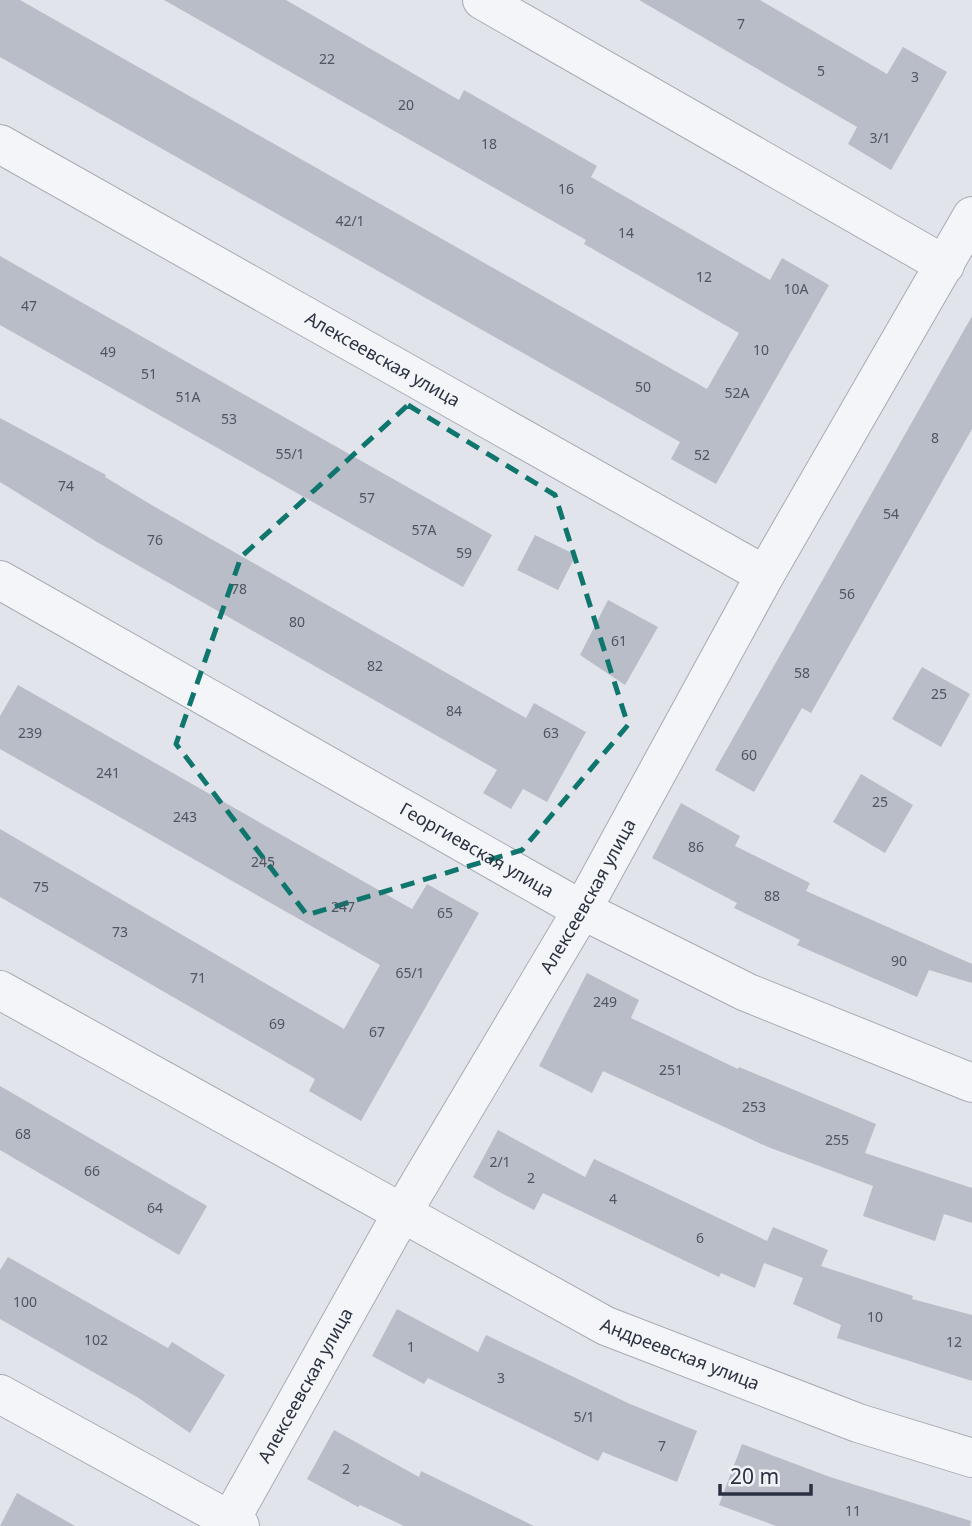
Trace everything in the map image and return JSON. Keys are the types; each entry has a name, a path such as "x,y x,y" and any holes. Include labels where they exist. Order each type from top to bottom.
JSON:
{"street":[{"path":"482,0 945,265"},
{"name":"Алексеевская улица","path":"0,144 765,575"},
{"name":"Алексеевская улица","path":"0,1394 232,1524 402,1213 582,910 765,575 972,216"},
{"name":"Георгиевская улица","path":"0,580 582,910 746,992 972,1083"},
{"path":"0,990 402,1213"},
{"name":"Андреевская улица","path":"402,1213 606,1326 858,1423 972,1458"}],"highlighted area":[{"path":"408,405 555,495 628,725 522,850 307,915 176,744 241,557"}],"building":[{"path":"0,0 20,0 707,389 739,333 584,244 586,240 164,0 286,0 459,100 464,90 597,166 591,177 770,280 782,258 829,285 716,484 671,459 680,442 0,57"},
{"path":"639,0 760,0 887,74 903,47 947,72 891,170 848,144 857,127"},
{"path":"0,256 492,535 463,587 0,325"},
{"path":"972,316 972,429 811,713 802,708 754,792 715,770"},
{"path":"0,418 106,475 105,477 155,507 526,718 534,703 586,732 547,802 523,789 511,809 483,793 497,770 97,542 0,482"},
{"path":"535,535 576,555 558,590 517,570"},
{"path":"608,600 658,627 625,685 580,655"},
{"path":"922,667 970,694 941,747 892,719"},
{"path":"18,685 412,909 427,884 479,913 361,1121 309,1091 315,1079 0,897 0,829 344,1029 380,965 0,749 0,716"},
{"path":"861,774 913,805 885,853 833,822"},
{"path":"681,803 740,836 735,846 810,883 806,891 972,964 972,983 929,970 917,997 797,945 800,940 734,908 737,903 652,858"},
{"path":"587,973 639,1000 631,1018 738,1069 739,1067 876,1124 865,1153 972,1188 972,1223 944,1214 935,1241 863,1216 873,1186 768,1147 603,1071 592,1093 539,1066"},
{"path":"0,1086 207,1206 179,1255 0,1150"},
{"path":"498,1130 585,1177 594,1159 767,1241 773,1227 828,1250 821,1266 913,1296 912,1299 972,1315 972,1381 837,1338 841,1325 793,1304 803,1278 764,1263 755,1288 721,1273 719,1277 543,1193 534,1210 503,1194 473,1177"},
{"path":"8,1257 168,1348 172,1342 225,1375 190,1433 137,1397 0,1319 0,1270"},
{"path":"397,1309 478,1352 486,1335 630,1404 697,1431 677,1482 603,1452 598,1461 428,1378 424,1384 372,1356"},
{"path":"334,1430 419,1477 421,1471 534,1526 404,1526 360,1505 358,1507 307,1479"},
{"path":"742,1444 830,1477 971,1521 970,1526 776,1526 719,1505"},
{"path":"17,1493 75,1526 0,1526"}]}
